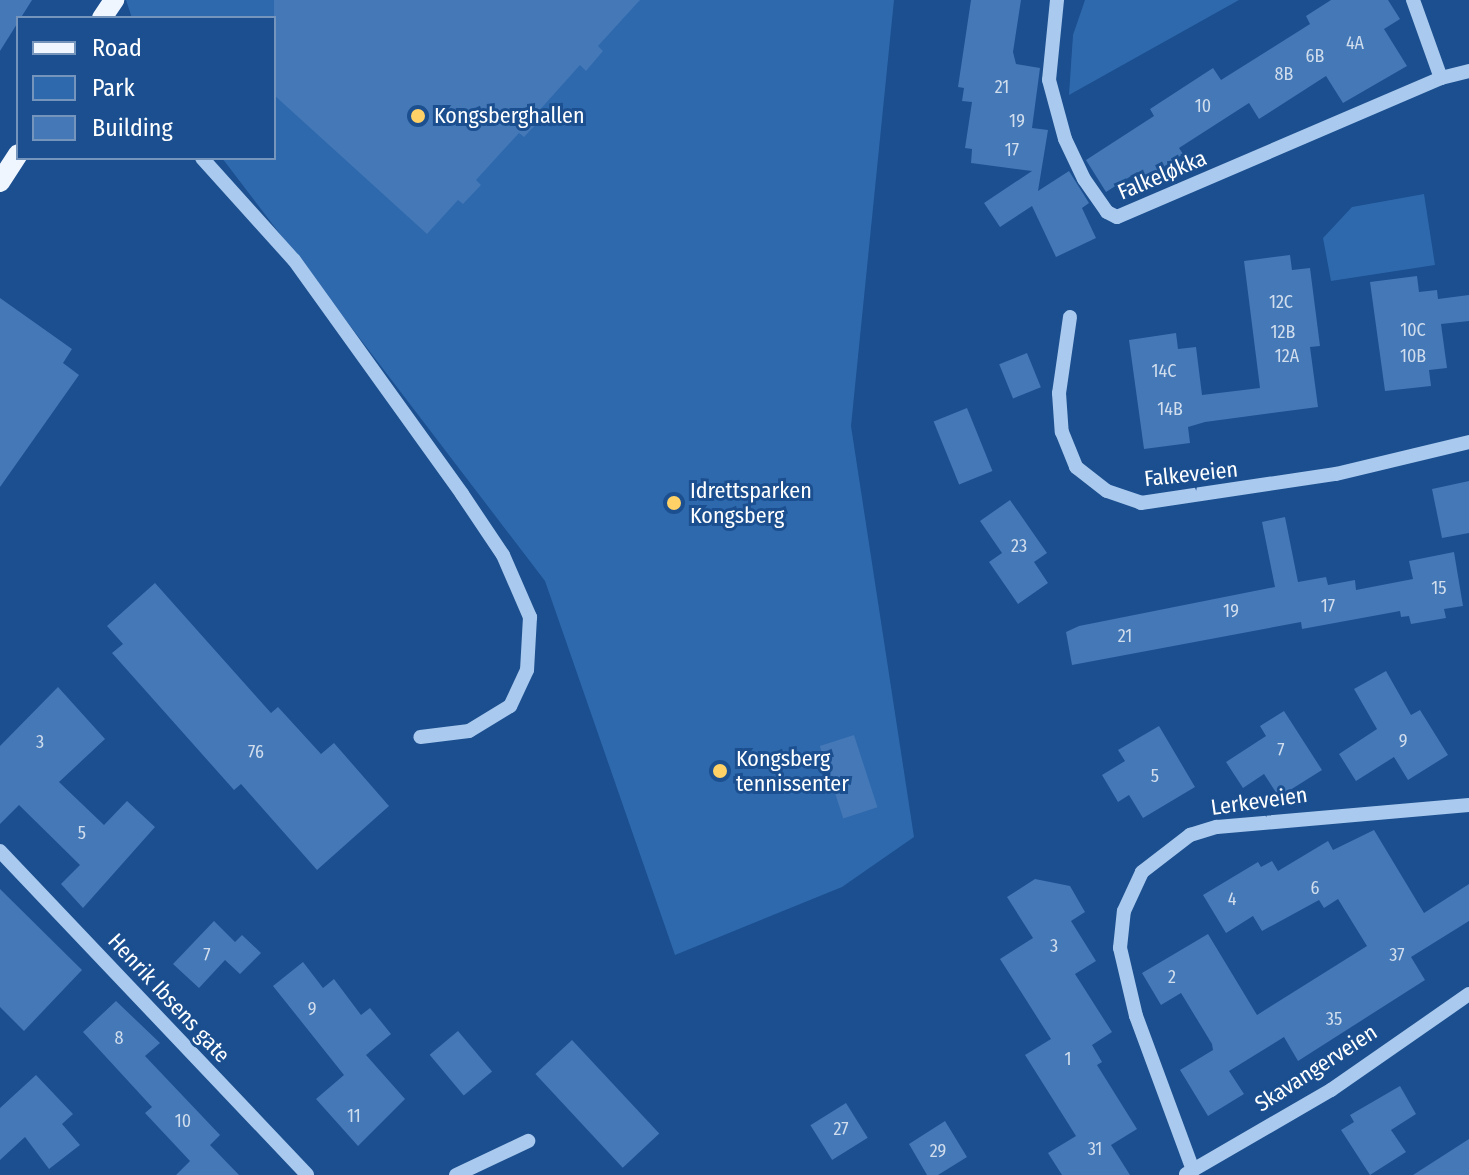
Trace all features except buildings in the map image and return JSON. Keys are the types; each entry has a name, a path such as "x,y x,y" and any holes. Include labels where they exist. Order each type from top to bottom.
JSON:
{"main road":[{"path":"0,182 16,157"}],"street":[{"name":"Falkeløkka","path":"1057,0 1049,80 1065,139 1084,179 1107,212 1117,217 1441,78 1469,71"},
{"path":"1413,0 1441,78"},
{"path":"204,160 294,260 444,470 503,555 530,617 527,670 510,706 469,731 420,737"},
{"name":"Falkeveien","path":"1070,317 1059,393 1062,432 1076,467 1107,491 1141,503 1336,474 1469,442"},
{"name":"Lerkeveien","path":"1189,1172 1136,1016 1120,948 1124,911 1142,872 1190,835 1217,827 1469,805"},
{"name":"Henrik Ibsens gate","path":"0,851 307,1175"},
{"name":"Skavangerveien","path":"1189,1172 1331,1090 1469,994"},
{"path":"456,1175 528,1141"}],"green space":[{"name":"Idrettsparken Kongsberg","path":"126,0 894,0 851,426 914,837 842,887 675,955 545,581 224,160 276,160 276,16 131,16"},
{"path":"1085,0 1239,0 1069,95 1073,35"},
{"path":"1424,194 1435,265 1331,281 1323,238 1352,207"}],"place":[{"name":"Kongsberghallen","path":"418,116"},
{"name":"Idrettsparken Kongsberg","path":"674,503"},
{"name":"Kongsberg tennissenter","path":"720,771"}]}
